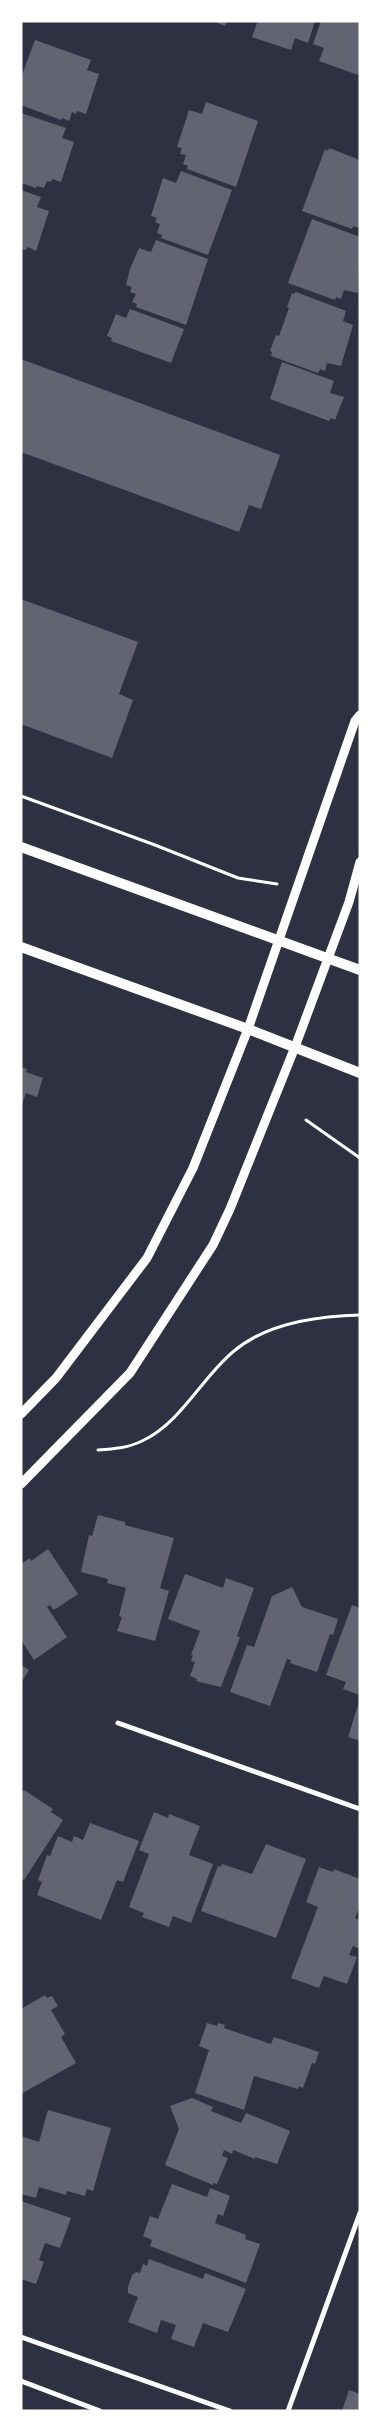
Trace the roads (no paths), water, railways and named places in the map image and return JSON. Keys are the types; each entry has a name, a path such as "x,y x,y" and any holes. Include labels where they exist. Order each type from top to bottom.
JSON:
{"main road":[{"path":"21,847 360,970"},
{"path":"21,946 248,1028 360,1073"}],"street":[{"path":"21,1414 56,1378 147,1258 193,1168 248,1028 355,721 360,716"},
{"path":"21,1484 130,1373 213,1245 251,1159 295,1047 349,902 360,862"},
{"path":"118,1723 360,1809"},
{"path":"288,2411 360,2213"},
{"path":"21,2337 230,2411"},
{"path":"21,2381 100,2411"}]}
